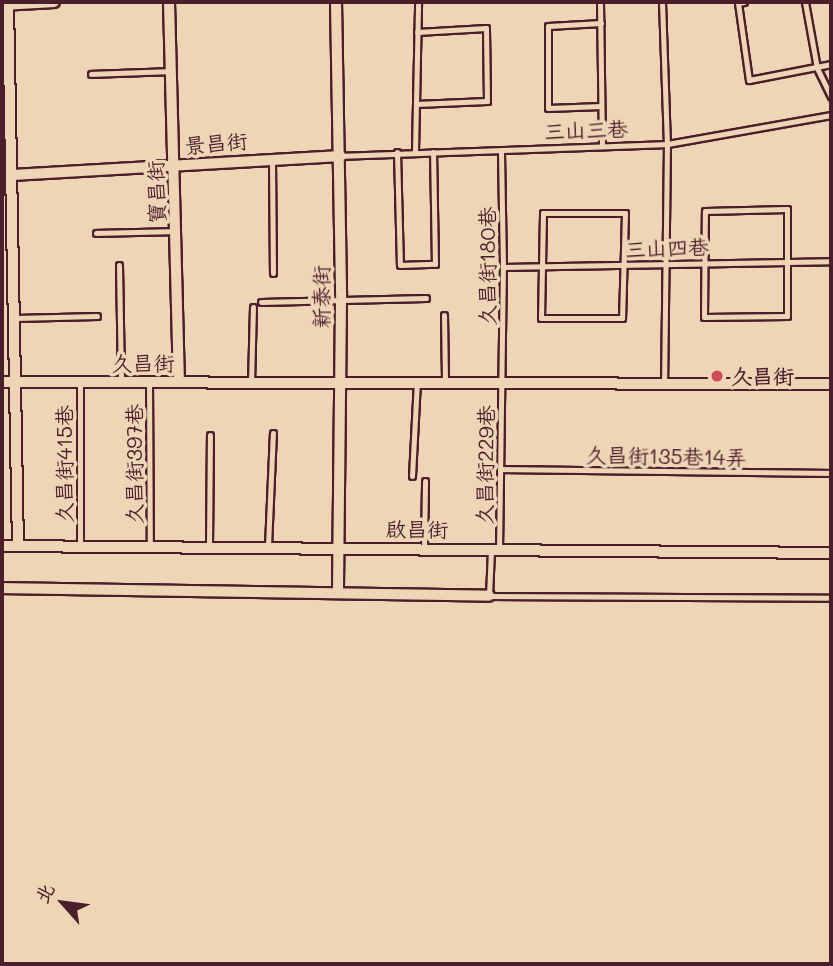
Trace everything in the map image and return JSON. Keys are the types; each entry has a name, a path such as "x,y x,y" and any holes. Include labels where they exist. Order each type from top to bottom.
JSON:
{"street":[{"path":"18,546 13,175 6,130 6,4 54,2"},
{"name":"寶昌街","path":"169,2 179,382"},
{"name":"新泰街","path":"336,2 341,301 338,593"},
{"name":"景昌街","path":"13,175 340,156"},
{"name":"久昌街","path":"2,382 831,384"},
{"name":"啟昌街","path":"2,546 268,546 831,554"},
{"path":"2,589 489,596"}],"lane":[{"path":"415,151 418,2"},
{"path":"600,2 602,145"},
{"path":"662,2 667,144 664,385"},
{"path":"744,2 738,3 749,80 831,64"},
{"path":"805,2 817,68 831,97"},
{"path":"601,23 548,26 548,108 601,106"},
{"path":"416,104 487,101 485,28 417,32"},
{"path":"91,74 171,71"},
{"name":"三山三巷","path":"340,156 415,151 667,144 831,115"},
{"name":"久昌街180巷","path":"501,150 503,382"},
{"path":"397,152 400,265 435,264 433,152"},
{"path":"272,158 273,273"},
{"path":"787,209 788,261 787,316 704,317 705,211 787,209"},
{"path":"543,213 625,213 623,266 622,318 541,318 543,213"},
{"path":"96,233 177,231"},
{"name":"三山四巷","path":"503,267 831,261"},
{"path":"119,265 121,382"},
{"path":"261,302 426,299"},
{"path":"251,383 253,307"},
{"path":"444,314 445,381"},
{"path":"15,318 97,316"},
{"name":"久昌街415巷","path":"80,382 80,545"},
{"name":"久昌街397巷","path":"149,382 150,546"},
{"path":"412,476 417,382"},
{"name":"久昌街229巷","path":"489,596 495,550 503,382"},
{"path":"268,546 273,433"},
{"path":"209,546 211,435"},
{"name":"久昌街135巷14弄","path":"500,470 831,473"},
{"path":"424,549 425,481"},
{"path":"489,596 831,598"}],"place":[{"name":"久昌街","path":"717,376"}]}
